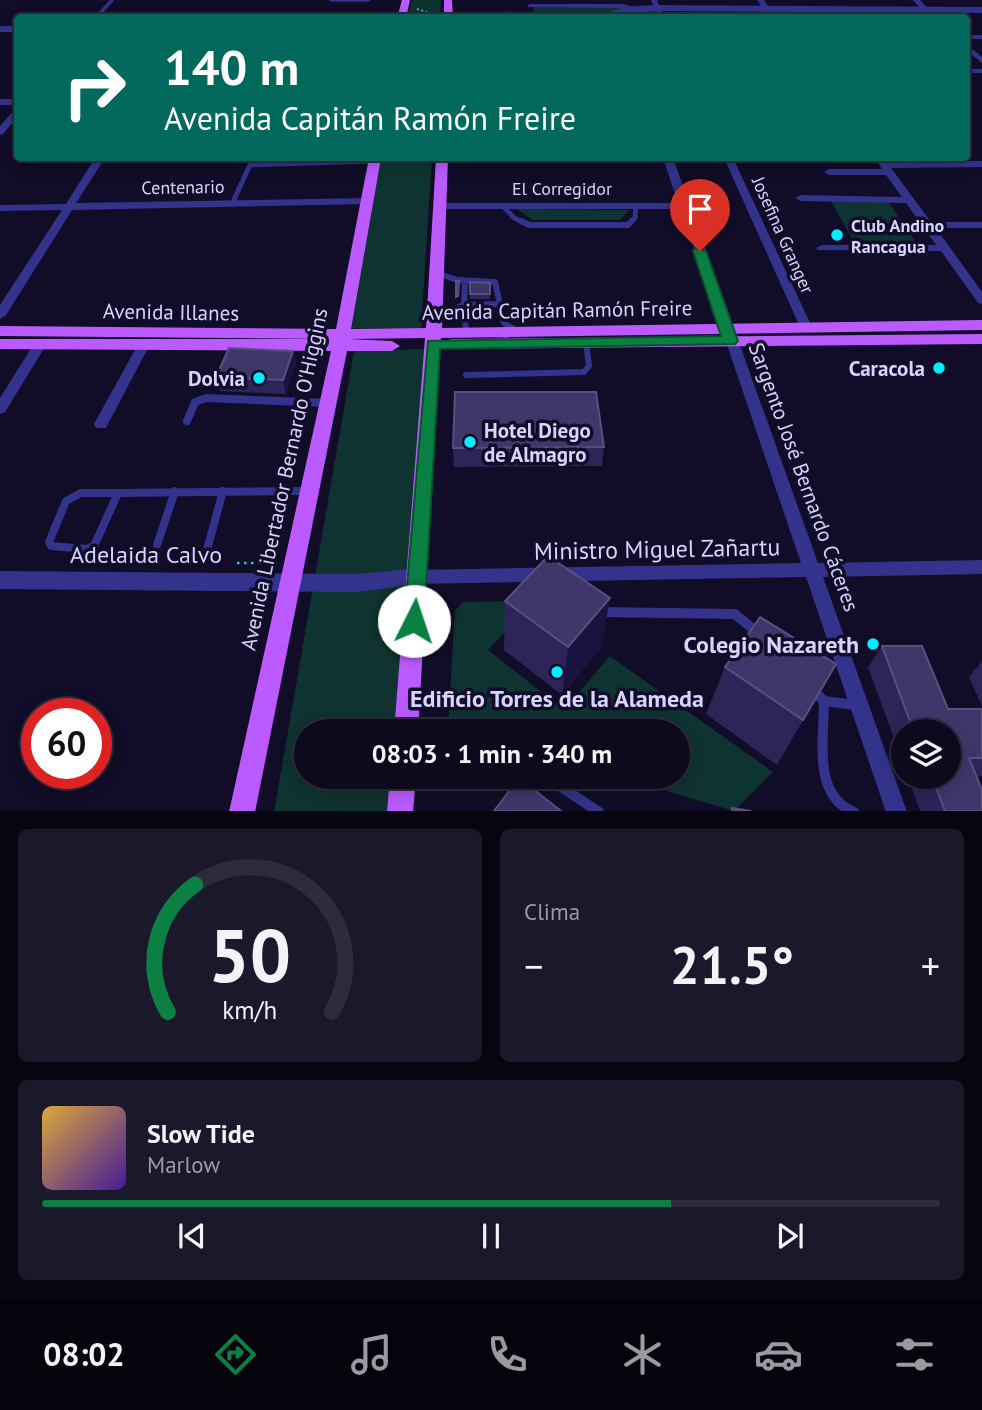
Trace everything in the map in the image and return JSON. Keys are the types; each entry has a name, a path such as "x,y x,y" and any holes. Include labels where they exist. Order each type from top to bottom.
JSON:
{"main road":[{"name":"Avenida Libertador Bernardo O'Higgins","path":"242,811 341,341 374,161"},
{"path":"407,719 434,331 442,161"},
{"name":"Avenida Capitán Ramón Freire","path":"434,331 586,343 728,335 806,327 982,325"},
{"name":"Avenida Illanes","path":"0,331 341,341"},
{"name":"Avenida Capitán Ramón Freire","path":"341,341 434,331 982,339"},
{"name":"Avenida Illanes","path":"0,344 143,345 341,341"},
{"path":"400,811 402,789"}],"street":[{"path":"760,0 770,13"},
{"path":"915,0 930,14"},
{"path":"529,3 770,13 982,10"},
{"path":"614,14 637,9"},
{"path":"974,50 982,61"},
{"path":"0,132 14,114"},
{"path":"0,315 98,161"},
{"name":"Sargento José Bernardo Cáceres","path":"669,161 728,335 815,570 897,811"},
{"name":"Josefina Granger","path":"730,161 806,327"},
{"path":"829,172 886,165 982,164"},
{"path":"886,165 982,300"},
{"path":"800,198 911,200"},
{"name":"Centenario","path":"0,208 367,201"},
{"name":"El Corregidor","path":"440,206 684,206"},
{"path":"929,225 982,225"},
{"path":"822,248 945,248"},
{"path":"0,409 40,345"},
{"path":"101,424 143,345"},
{"name":"Ministro Miguel Zañartu","path":"417,577 982,567"},
{"name":"Adelaida Calvo","path":"0,580 289,580 358,583 417,577"}],"lane":[{"path":"100,14 112,0"},
{"path":"331,0 369,0"},
{"path":"232,204 246,168 250,165 333,161"},
{"path":"503,206 514,218 529,225 628,225 635,218 636,206"},
{"path":"437,272 466,281 495,282 504,323 518,331"},
{"path":"466,281 466,332"},
{"path":"434,331 464,305 501,304"},
{"path":"466,375 584,372 589,366 586,343"},
{"path":"187,421 195,401 206,398 328,403"},
{"path":"118,492 94,546 87,549 51,546 49,542 66,501 81,493 118,492 175,491 310,491"},
{"path":"157,545 175,491"},
{"path":"208,546 223,491"},
{"path":"599,611 735,614 770,646"},
{"path":"806,683 824,701 860,706"},
{"path":"824,701 825,784 830,797 839,806 854,811"},
{"path":"565,789 599,811"}],"path":[{"path":"410,2 427,12"}],"green space":[{"path":"412,0 441,0 440,14 409,14"},
{"path":"533,7 623,7 654,11 655,14 534,14"},
{"path":"378,161 432,161 421,328 348,328"},
{"path":"830,200 887,200 918,245 856,245"},
{"path":"517,209 629,210 620,220 533,220"},
{"path":"426,349 397,719 294,719 294,789 392,789 390,811 274,811 354,351"},
{"path":"535,601 488,650 564,710 610,656 773,772 734,811 660,789 690,789 690,719 448,719 455,611 463,602"}],"building":[{"path":"456,281 459,281 456,297"},
{"path":"470,282 490,283 490,294 470,294"},
{"path":"491,305 491,317 477,317 477,306"},
{"path":"229,348 293,351 283,380 216,377"},
{"path":"455,392 596,392 604,447 453,448"},
{"path":"548,556 610,598 568,647 505,601"},
{"path":"760,617 836,664 803,720 725,667"},
{"path":"882,646 922,646 948,709 982,709 982,758 969,758 982,790 982,811 945,811 937,789 961,789 961,719 909,719"},
{"path":"511,789 533,789 561,811 494,811"}],"place":[{"name":"Club Andino Rancagua","path":"837,235"},
{"name":"Caracola","path":"939,368"},
{"name":"Dolvia","path":"259,378"},
{"name":"Hotel Diego de Almagro","path":"470,442"},
{"name":"Colegio Nazareth","path":"873,644"},
{"name":"Edificio Torres de la Alameda","path":"557,672"}],"route":[{"path":"414,621 433,345 730,341 700,251"}]}
